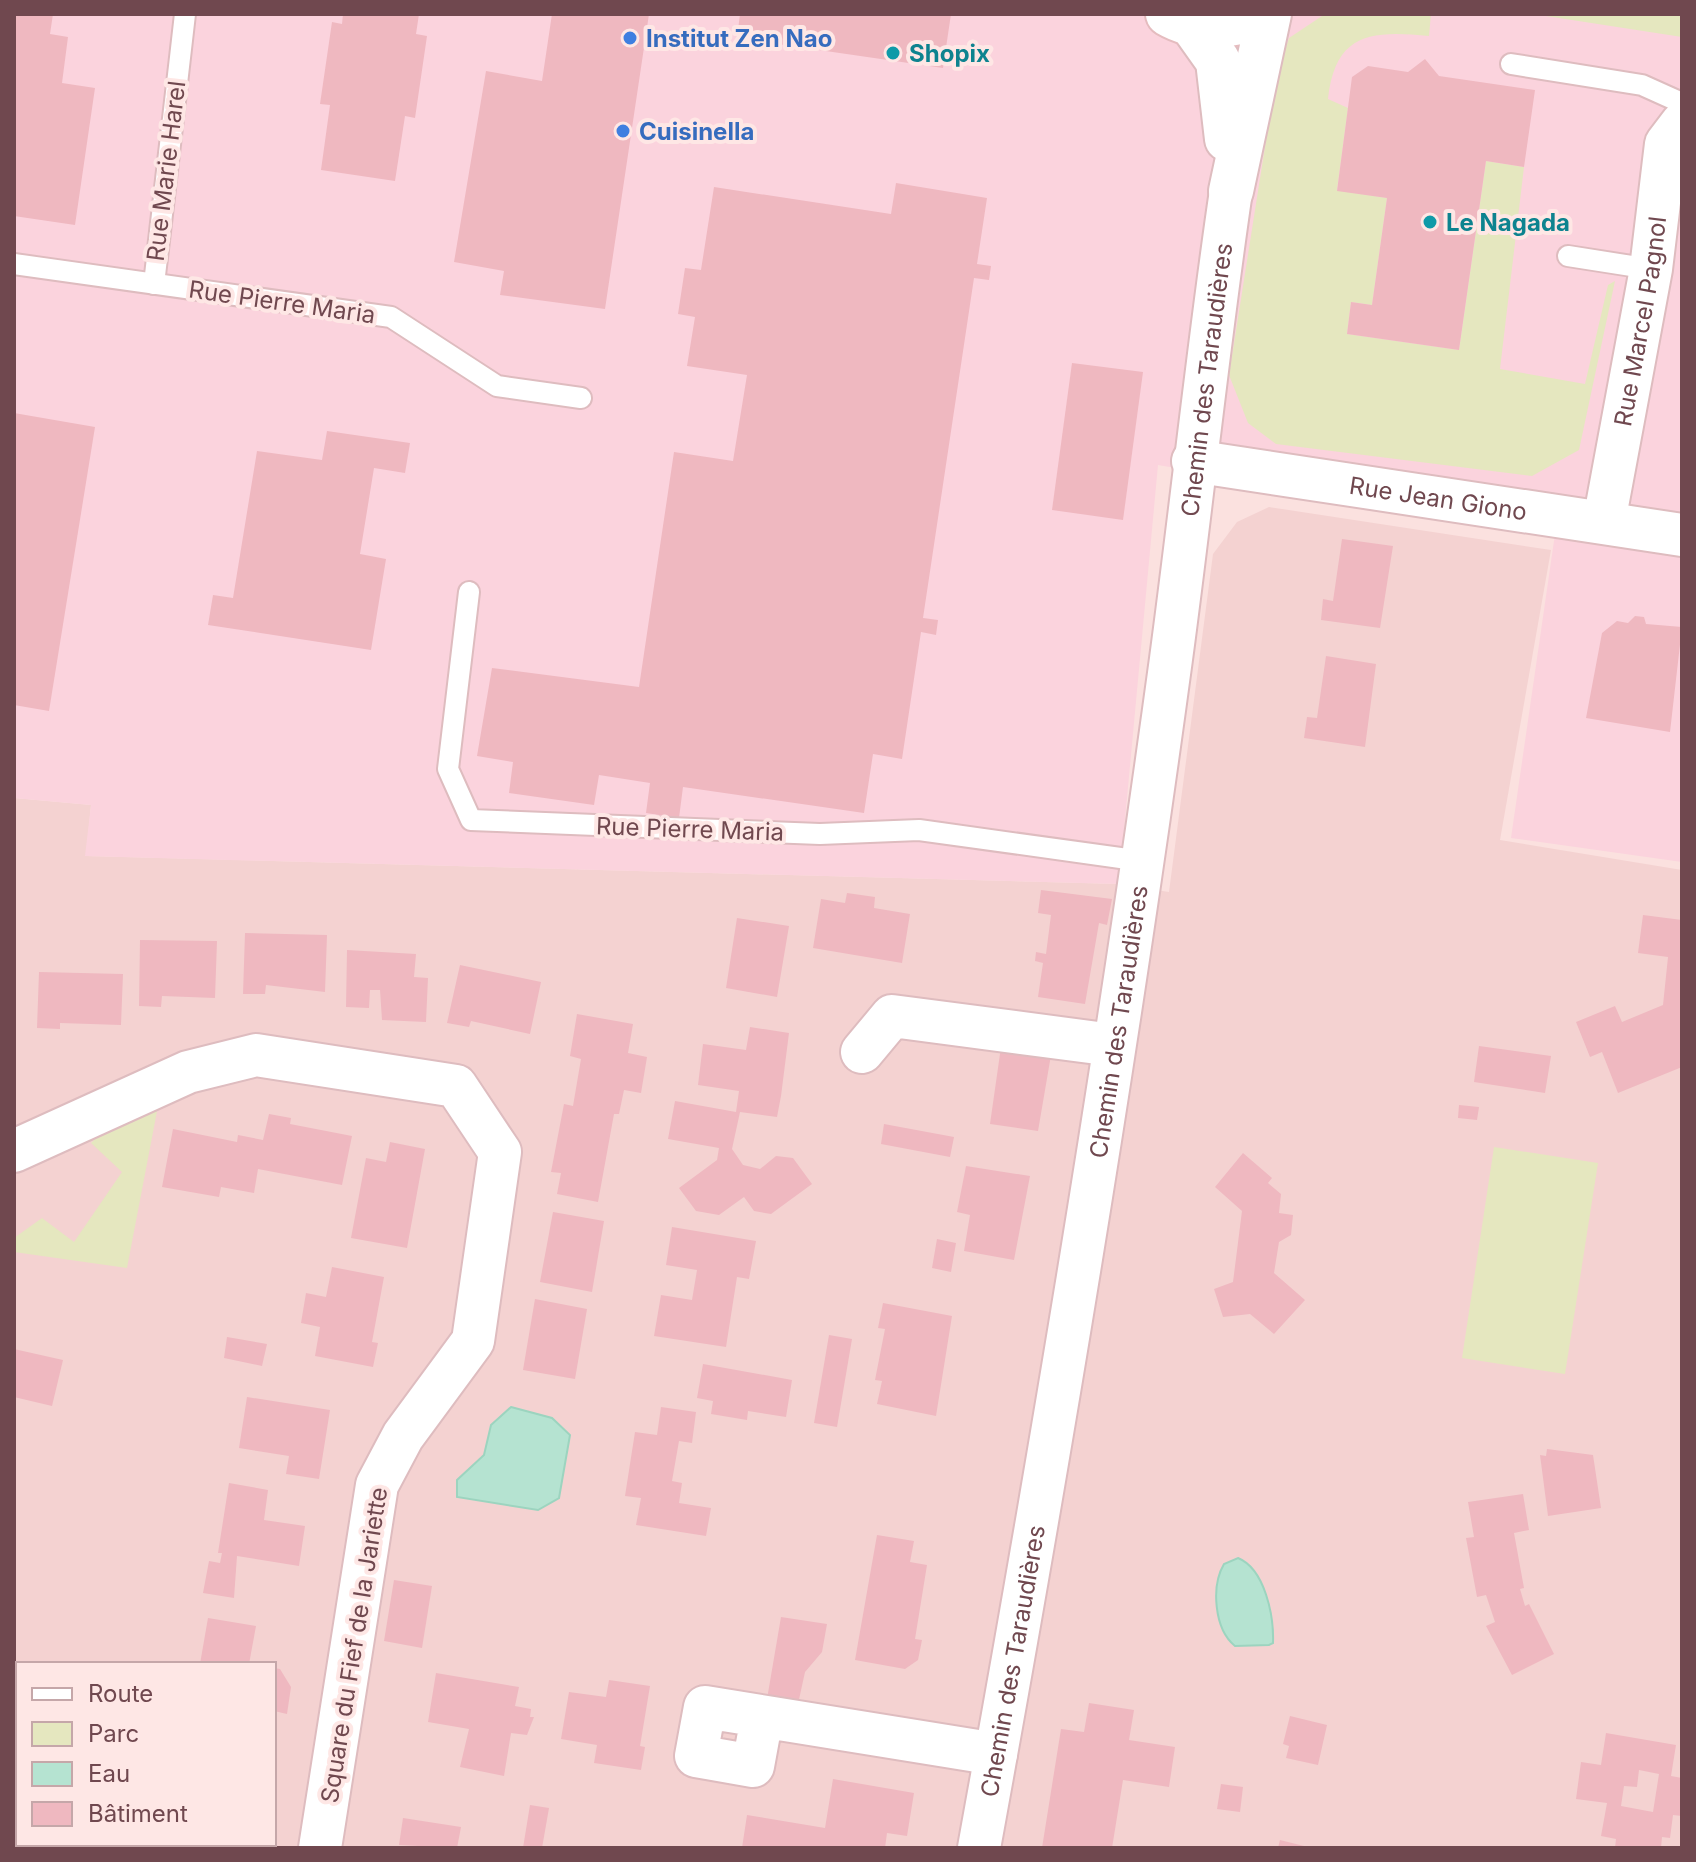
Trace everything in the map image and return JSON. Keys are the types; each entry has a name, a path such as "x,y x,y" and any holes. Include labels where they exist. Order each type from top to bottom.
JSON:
{"street":[{"path":"1179,18 1218,26 1245,22 1263,14"},
{"name":"Chemin des Taraudières","path":"979,1848 1142,861 1231,191 1269,14"},
{"name":"Chemin des Taraudières","path":"1179,18 1218,61 1224,85 1231,191"},
{"name":"Rue Marcel Pagnol","path":"1604,522 1651,269 1666,144 1682,123"},
{"name":"Rue Jean Giono","path":"1193,461 1682,535"},
{"path":"862,1052 892,1016 1113,1045"},
{"name":"Square du Fief de la Jariette","path":"14,1151 188,1072 256,1055 456,1086 500,1152 473,1341 403,1436 377,1485 320,1848"},
{"path":"762,1717 996,1754"}],"lane":[{"name":"Rue Marie Harel","path":"14,264 154,284 185,14"},
{"path":"1511,64 1642,85 1682,103"},
{"path":"1568,256 1651,269"},
{"name":"Rue Pierre Maria","path":"154,284 391,317 497,386 581,398"},
{"name":"Rue Pierre Maria","path":"469,592 448,769 471,820 820,834 919,830 1142,861"}],"shaded area":[{"path":"14,14 1682,14 1682,862 1511,838 1555,534 1158,465 1119,884 85,856 91,805 14,798"},
{"path":"1269,507 1551,550 1500,840 1682,870 1682,1848 14,1848 14,798 91,805 86,856 1119,884 1169,892 1213,554 1237,522"}],"green space":[{"path":"1325,14 1431,14 1429,36 1390,34 1359,40 1339,60 1332,77 1328,99 1348,108 1337,190 1387,198 1372,305 1351,302 1347,334 1459,350 1486,161 1524,167 1500,369 1585,384 1608,285 1615,281 1579,450 1532,476 1276,444 1248,423 1229,375 1276,77 1289,38"},
{"path":"1533,14 1682,15 1682,37"},
{"path":"158,1106 127,1268 14,1252 14,1238 42,1218 74,1242 122,1172 91,1143 107,1127"},
{"path":"1494,1147 1598,1163 1565,1374 1462,1358"}],"water":[{"path":"511,1407 552,1418 570,1435 559,1498 538,1510 457,1497 457,1480 484,1455 491,1425"},
{"path":"1238,1558 1255,1572 1266,1594 1273,1632 1273,1643 1269,1645 1235,1646 1219,1618 1216,1595 1220,1573 1224,1564"}],"building":[{"path":"14,14 53,14 50,34 68,37 62,83 95,88 75,225 14,216"},
{"path":"343,14 419,14 416,34 427,36 415,118 405,116 395,181 321,170 330,105 320,104 332,22 342,24"},
{"path":"552,14 649,14 605,309 500,295 504,271 454,262 486,71 542,81"},
{"name":"Shopix","path":"740,14 951,14 943,68 737,38"},
{"name":"Le Nagada","path":"1425,59 1439,76 1535,90 1524,167 1486,161 1459,350 1347,334 1351,302 1372,305 1387,198 1337,191 1352,77 1368,66 1408,72"},
{"path":"896,183 987,198 977,264 991,266 989,280 974,278 923,618 938,620 936,635 921,632 902,759 873,754 864,813 683,787 679,818 646,813 650,783 599,775 594,805 509,793 513,762 477,756 492,668 639,687 674,452 733,461 747,375 687,366 695,317 678,314 685,268 701,270 714,187 891,214"},
{"path":"1072,363 1143,372 1123,520 1052,510"},
{"path":"14,413 95,427 49,711 14,705"},
{"path":"327,431 410,443 405,473 374,468 360,554 386,559 371,650 208,625 213,595 233,598 257,451 322,460"},
{"path":"1342,539 1393,546 1380,628 1321,620 1323,599 1333,601"},
{"path":"1635,616 1644,617 1646,624 1682,627 1670,732 1586,718 1602,633 1617,621 1628,623"},
{"path":"1326,656 1376,664 1365,747 1304,738 1307,717 1317,718"},
{"path":"1041,890 1112,899 1107,925 1099,923 1085,1004 1038,997 1043,963 1035,961 1036,952 1046,954 1051,915 1038,913"},
{"path":"847,893 875,897 874,908 910,914 902,963 813,948 821,899 845,903"},
{"path":"1643,915 1682,920 1682,1067 1618,1093 1602,1052 1590,1057 1576,1022 1615,1006 1622,1022 1663,1005 1668,957 1638,953"},
{"path":"737,918 789,926 777,997 726,988"},
{"path":"245,933 327,935 325,992 266,985 265,994 243,994"},
{"path":"140,940 217,941 215,998 162,996 161,1007 139,1006"},
{"path":"347,950 416,954 414,977 428,978 426,1022 382,1020 380,990 370,990 369,1008 346,1007"},
{"path":"460,965 541,982 530,1034 471,1021 469,1027 447,1023"},
{"path":"39,972 123,974 121,1025 60,1023 60,1029 37,1028"},
{"path":"577,1014 633,1024 628,1053 647,1057 641,1093 624,1090 619,1114 614,1114 598,1202 557,1194 561,1173 551,1172 564,1104 573,1106 581,1059 570,1056"},
{"path":"750,1027 789,1033 781,1096 777,1117 740,1112 732,1149 743,1165 760,1169 776,1156 793,1158 812,1184 771,1214 754,1211 744,1197 719,1215 696,1211 679,1188 717,1160 719,1148 668,1139 675,1101 736,1112 739,1091 698,1085 703,1044 746,1050"},
{"path":"1479,1046 1551,1056 1545,1093 1474,1082"},
{"path":"1001,1047 1051,1055 1038,1131 990,1124"},
{"path":"1459,1105 1479,1107 1477,1120 1458,1118"},
{"path":"269,1114 291,1118 290,1124 352,1136 342,1185 258,1169 254,1193 221,1187 219,1197 162,1187 173,1129 237,1142 238,1135 263,1140"},
{"path":"884,1124 954,1137 950,1157 881,1144"},
{"path":"390,1142 425,1149 407,1248 351,1238 366,1158 386,1162"},
{"path":"1243,1153 1272,1178 1268,1183 1281,1194 1279,1213 1293,1215 1291,1235 1279,1242 1274,1273 1305,1300 1274,1334 1250,1314 1223,1317 1214,1289 1233,1282 1242,1211 1215,1187"},
{"path":"966,1166 1030,1176 1014,1260 964,1251 970,1215 957,1212"},
{"path":"553,1212 604,1221 592,1292 540,1282"},
{"path":"672,1227 756,1241 749,1279 737,1277 726,1347 654,1336 661,1295 692,1300 697,1270 666,1265"},
{"path":"937,1239 956,1243 951,1272 932,1268"},
{"path":"332,1267 384,1277 372,1342 378,1343 373,1367 315,1356 320,1327 301,1323 306,1293 326,1297"},
{"path":"535,1299 587,1309 575,1379 523,1370"},
{"path":"883,1303 952,1316 936,1416 877,1404 882,1381 875,1380 885,1329 878,1328"},
{"path":"829,1335 852,1339 837,1427 814,1423"},
{"path":"227,1337 267,1344 262,1366 224,1358"},
{"path":"14,1349 63,1360 52,1406 14,1397"},
{"path":"703,1364 792,1380 786,1417 748,1411 747,1420 711,1414 713,1401 697,1398"},
{"path":"247,1397 330,1410 319,1479 286,1474 289,1456 239,1448"},
{"path":"661,1407 696,1412 692,1443 679,1441 672,1481 682,1483 679,1503 711,1508 706,1536 636,1525 641,1498 625,1496 635,1432 657,1435"},
{"path":"1547,1449 1593,1455 1601,1508 1548,1516 1540,1455 1546,1456"},
{"path":"229,1483 268,1490 264,1520 305,1526 299,1566 237,1556 234,1598 203,1593 209,1561 220,1563 222,1553 218,1553"},
{"path":"1523,1494 1529,1530 1514,1533 1524,1588 1520,1589 1525,1606 1529,1604 1554,1654 1512,1675 1486,1626 1495,1622 1486,1595 1477,1597 1466,1538 1474,1537 1468,1502"},
{"path":"877,1535 914,1541 910,1562 927,1565 915,1639 922,1640 918,1660 905,1669 855,1660"},
{"path":"394,1580 432,1586 422,1648 384,1641"},
{"path":"781,1617 827,1624 822,1652 805,1672 798,1704 767,1699"},
{"path":"208,1618 256,1626 249,1662 200,1662"},
{"path":"276,1668 280,1669 291,1687 287,1714 276,1711"},
{"path":"436,1673 519,1687 515,1706 531,1709 530,1717 534,1717 527,1735 511,1733 504,1776 460,1767 469,1729 428,1722"},
{"path":"609,1680 650,1686 640,1746 645,1747 641,1770 594,1763 597,1745 561,1739 569,1692 606,1697"},
{"path":"1089,1703 1134,1710 1129,1740 1175,1747 1169,1787 1123,1780 1112,1848 1042,1848 1061,1729 1084,1732"},
{"path":"1290,1716 1327,1725 1318,1765 1286,1758 1289,1746 1283,1744"},
{"path":"1606,1733 1676,1745 1671,1776 1682,1778 1682,1816 1673,1815 1670,1838 1662,1837 1661,1848 1615,1848 1616,1839 1601,1836 1607,1803 1576,1799 1581,1762 1601,1765","holes":["1639,1770 1659,1774 1653,1812 1621,1806 1624,1786 1637,1787"]},
{"path":"833,1779 914,1793 907,1836 887,1833 885,1848 742,1848 747,1815 825,1828"},
{"path":"1221,1784 1243,1787 1240,1812 1217,1809"},
{"path":"530,1805 549,1808 542,1848 523,1848"},
{"path":"403,1818 461,1827 457,1848 399,1845"},
{"path":"1280,1840 1308,1847 1308,1848 1278,1848"},
{"path":"28,1846 112,1846 112,1848"}],"place":[{"name":"Institut Zen Nao","path":"630,38"},
{"name":"Shopix","path":"893,53"},
{"name":"Cuisinella","path":"623,131"},
{"name":"Le Nagada","path":"1430,222"}]}
